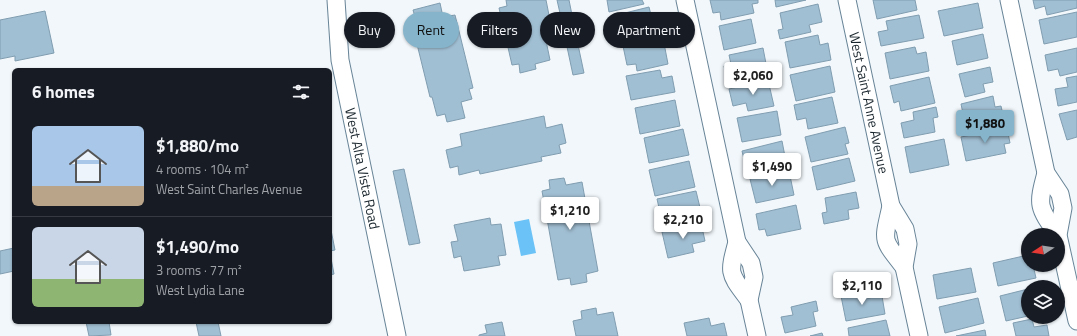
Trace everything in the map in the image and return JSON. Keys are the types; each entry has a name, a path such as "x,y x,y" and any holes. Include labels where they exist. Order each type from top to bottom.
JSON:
{"street":[{"name":"West Alta Vista Road","path":"336,0 340,60 397,336"},
{"path":"685,0 737,242 751,263 754,277 749,300 757,336"},
{"name":"West Saint Anne Avenue","path":"847,0 891,206 905,229 908,244 904,267 919,336"},
{"path":"1009,0 1046,173 1060,194 1063,208 1059,228"},
{"path":"1065,266 1077,320"}],"water":[{"path":"529,219 536,253 521,256 514,222"}],"building":[{"path":"506,0 546,0 548,12 540,12 540,48 548,48 550,60 535,64 536,69 520,73 519,64 512,65 508,48 532,48 532,12 500,12 499,8 507,6"},
{"path":"557,0 569,0 571,12 560,12"},
{"path":"607,0 642,0 644,4 609,12"},
{"path":"710,0 758,0 758,3 752,4 754,13 721,20 720,12 713,13"},
{"path":"775,0 806,0 776,7"},
{"path":"873,0 915,0 917,10 877,19"},
{"path":"1033,0 1077,0 1077,8 1047,15 1045,6 1035,9"},
{"path":"440,3 442,12 414,12 413,10"},
{"path":"978,3 983,28 944,36 938,11"},
{"path":"818,4 822,22 809,25 811,32 780,39 778,30 783,29 780,13"},
{"path":"649,7 650,12 629,12"},
{"path":"45,11 54,53 15,61 15,56 0,59 0,20"},
{"path":"1077,12 1077,37 1044,44 1039,20"},
{"path":"919,15 924,38 881,46 878,32 888,30 886,21"},
{"path":"751,19 756,43 724,50 719,26"},
{"path":"459,31 473,88 469,89 472,99 461,102 465,118 447,122 445,114 437,116 432,97 430,97 418,48 459,48"},
{"path":"983,34 988,58 957,65 952,41"},
{"path":"818,35 820,45 828,43 831,60 790,68 785,42"},
{"path":"915,47 917,54 926,52 929,71 890,79 885,53"},
{"path":"567,48 579,48 584,73 573,75"},
{"path":"623,48 665,48 668,64 637,71 636,64 627,65"},
{"path":"763,48 768,74 728,82 724,66 731,64 729,55"},
{"path":"1077,48 1077,72 1060,76 1058,69 1048,71 1045,55"},
{"path":"830,66 835,92 796,101 790,75"},
{"path":"990,67 993,82 983,84 985,92 965,97 959,74"},
{"path":"660,70 662,78 672,76 675,92 631,100 626,76"},
{"path":"1077,76 1077,102 1058,106 1055,89 1068,87 1066,78"},
{"path":"929,77 935,103 901,111 899,101 894,103 890,86"},
{"path":"768,80 774,106 748,111 746,103 733,106 729,89"},
{"path":"993,96 995,107 1001,106 1004,119 966,128 961,104"},
{"path":"832,97 838,123 808,129 806,118 797,120 794,105"},
{"path":"675,100 680,126 640,134 635,108"},
{"path":"936,107 938,117 933,118 935,132 904,138 901,123 914,120 913,112"},
{"path":"1077,110 1077,137 1067,140 1059,114"},
{"path":"777,111 781,135 742,142 737,118"},
{"path":"544,116 546,128 562,124 566,143 559,145 561,153 541,157 542,161 480,174 479,170 459,175 458,166 450,168 446,150 462,146 460,134"},
{"path":"845,127 849,143 845,144 848,154 811,162 805,137"},
{"path":"1007,128 1010,143 1004,144 1006,153 966,161 961,137"},
{"path":"683,129 689,155 649,163 644,138"},
{"path":"944,139 949,165 910,173 905,147"},
{"path":"782,141 787,167 761,173 759,165 746,168 742,151"},
{"path":"849,158 855,181 817,190 812,167"},
{"path":"689,161 695,187 655,196 649,170"},
{"path":"404,169 420,243 409,245 393,171"},
{"path":"789,171 794,195 756,203 750,179"},
{"path":"564,178 566,185 582,182 598,271 586,274 587,282 571,285 570,278 558,280 542,191 550,189 549,180"},
{"path":"696,191 702,216 663,225 657,199"},
{"path":"856,192 859,208 848,210 849,219 824,224 822,213 827,212 825,198"},
{"path":"796,205 801,229 767,236 765,229 759,230 756,214"},
{"path":"490,218 491,225 501,224 506,255 498,256 500,265 464,271 461,256 454,258 451,242 458,241 454,225"},
{"path":"701,223 705,241 692,244 694,252 668,258 662,232"},
{"path":"332,235 335,250 332,251"},
{"path":"12,248 12,271 0,274 0,251"},
{"path":"1021,257 1021,272 1035,272 1036,278 998,286 993,263"},
{"path":"332,264 334,274 332,274"},
{"path":"971,268 976,292 937,299 933,275"},
{"path":"867,291 868,298 882,296 885,314 846,321 841,296"},
{"path":"1021,291 1021,318 1006,321 1000,296"},
{"path":"978,298 984,323 945,333 939,307"},
{"path":"816,301 818,311 813,312 816,326 785,333 781,317 793,315 791,307"},
{"path":"596,308 597,315 613,312 618,336 576,336 573,321 582,319 581,311"},
{"path":"709,318 711,326 724,323 727,336 687,336 684,323"},
{"path":"886,320 890,336 849,336 848,328"},
{"path":"1021,321 1021,324 1033,324 1034,327 1047,325 1049,336 1016,336 1013,323"},
{"path":"502,322 505,336 479,336 487,333 485,325"},
{"path":"86,324 109,324 111,335 89,336"},
{"path":"196,324 218,324 221,336 199,336"},
{"path":"985,330 986,336 956,336"},
{"path":"822,333 823,336 810,336"}]}
